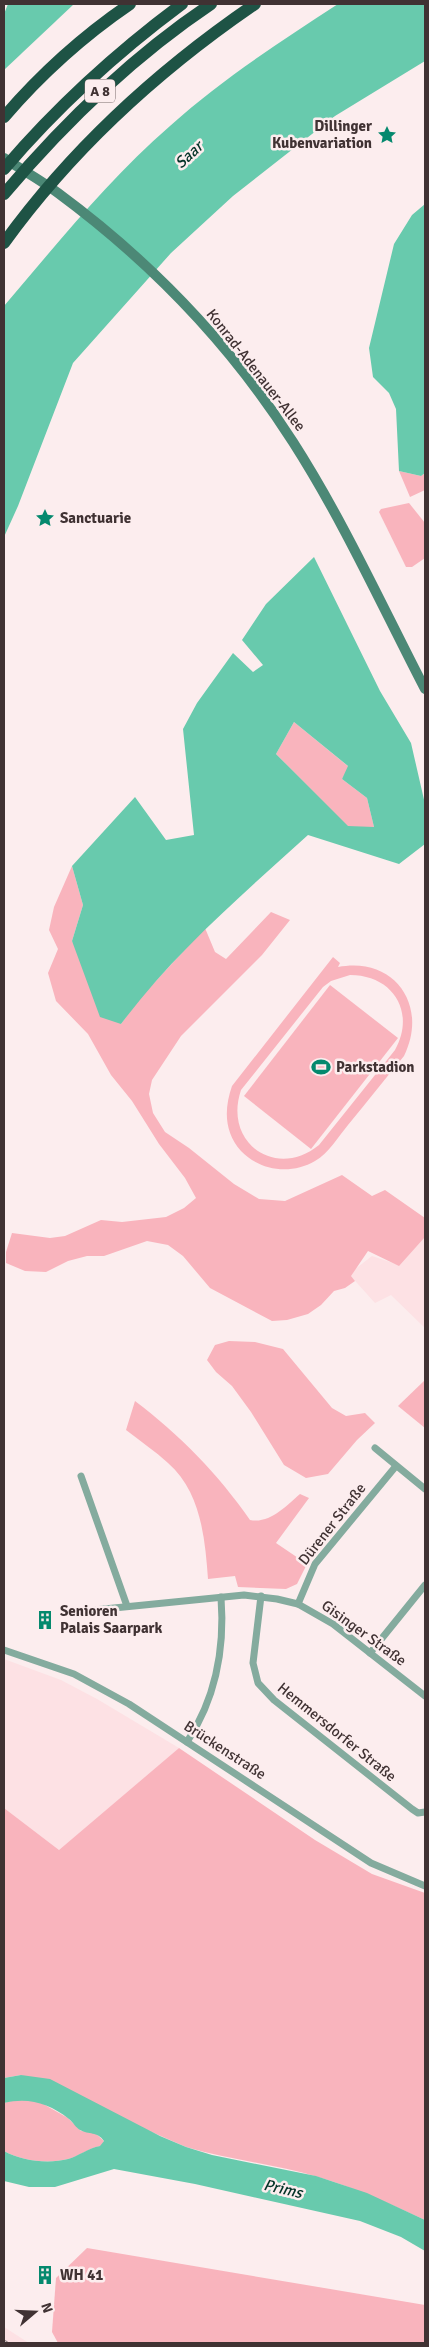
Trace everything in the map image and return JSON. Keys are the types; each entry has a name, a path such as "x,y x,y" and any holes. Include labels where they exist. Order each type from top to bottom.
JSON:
{"highway":[{"path":"4,117 42,75 75,46 130,4"},
{"name":"A 8","path":"4,169 62,105 100,69 140,35 182,4"},
{"name":"A 8","path":"4,194 73,116 110,81 150,48 211,4"},
{"path":"4,243 49,187 104,128 146,88 197,46 255,4"}],"street":[{"name":"Konrad-Adenauer-Allee","path":"4,158 49,187 119,241 168,287 240,370 289,436 330,505 425,689"},
{"path":"375,1448 425,1490"},
{"name":"Dürener Straße","path":"298,1604 315,1564 396,1466"},
{"path":"81,1476 127,1606"},
{"path":"370,1653 425,1585"},
{"name":"Gisinger Straße","path":"94,1610 222,1597 261,1596 298,1604 334,1624 425,1696"},
{"name":"Hemmersdorfer Straße","path":"261,1596 253,1663 258,1683 274,1700 412,1809 418,1813 425,1812"},
{"path":"187,1742 202,1716 215,1682 223,1638 222,1597"},
{"name":"Brückenstraße","path":"4,1650 74,1674 129,1704 372,1862 425,1886"}],"shaded area":[{"path":"399,471 421,476 425,473 425,490 410,497"},
{"path":"409,503 425,523 425,558 412,567 406,567 379,512 381,509"},
{"path":"294,722 349,767 342,779 367,798 374,827 348,827 276,754"},
{"path":"72,866 83,905 72,941 121,1024 140,998 205,928 215,952 226,959 271,912 290,920 262,955 181,1036 152,1080 149,1094 153,1113 165,1132 189,1148 234,1184 259,1199 285,1201 342,1175 372,1196 385,1190 425,1218 425,1237 399,1266 368,1251 351,1276 355,1281 345,1288 334,1291 321,1305 308,1314 287,1320 272,1321 210,1288 183,1256 168,1245 147,1241 104,1256 87,1256 68,1261 46,1272 25,1271 6,1263 6,1252 12,1233 50,1238 65,1236 101,1220 122,1222 166,1217 184,1208 196,1198 185,1178 159,1144 132,1101 111,1075 88,1034 56,1001 48,973 58,949 49,930 54,907"},
{"path":"333,957 340,963 338,967 358,966 375,969 390,977 401,988 409,1003 412,1019 411,1037 404,1056 329,1149 315,1161 296,1168 276,1169 257,1163 241,1151 231,1136 227,1120 229,1095 232,1086","holes":["350,975 378,981 389,989 396,998 401,1010 403,1022 401,1036 395,1050 319,1145 303,1155 286,1159 271,1157 257,1150 246,1140 240,1126 237,1109 241,1090 323,987 331,981"]},
{"name":"Parkstadion","path":"330,985 398,1038 311,1149 244,1096"},
{"path":"425,1237 425,1328 391,1295 375,1303 349,1274 372,1256 399,1265"},
{"path":"229,1341 255,1342 283,1349 332,1408 346,1416 365,1413 375,1423 357,1440 328,1474 306,1478 284,1465 251,1412 232,1386 216,1372 207,1360 215,1345"},
{"path":"425,1380 425,1428 398,1406"},
{"path":"135,1401 183,1441 212,1471 250,1520 257,1521 271,1517 300,1494 309,1498 276,1543 307,1564 297,1584 286,1589 238,1587 235,1576 208,1579 203,1532 188,1488 168,1463 126,1430"},
{"path":"4,1659 61,1680 97,1699 179,1748 59,1850 4,1808"},
{"path":"179,1748 315,1840 372,1874 425,1893 425,2220 386,2202 332,2181 186,2147 21,2075 4,2078 4,1808 59,1850"},
{"path":"19,2099 38,2101 68,2118 81,2131 94,2132 104,2141 101,2146 60,2161 27,2159 4,2151 4,2103"},
{"path":"87,2248 425,2305 425,2343 58,2343 52,2332 56,2278"},
{"path":"4,2327 29,2343 4,2343"}],"water":[{"path":"8,4 74,4 4,70 4,14"},
{"name":"Saar","path":"338,4 425,4 425,61 335,116 233,196 171,253 73,363 18,506 4,537 4,306 104,190 170,126 210,92"},
{"path":"425,204 425,473 421,476 399,471 396,409 389,393 373,377 369,348 394,244 412,215"},
{"path":"314,557 380,691 411,743 425,804 425,844 399,864 308,835 234,902 187,948 142,997 121,1024 100,1017 72,941 83,905 72,866 135,797 166,840 194,835 183,729 197,703 233,653 253,672 263,665 242,640 266,604","holes":["294,722 348,766 342,779 367,798 374,827 348,826 276,754"]},
{"name":"Prims","path":"21,2075 50,2079 160,2136 186,2147 212,2155 316,2176 367,2193 425,2220 425,2251 401,2237 360,2221 195,2184 114,2169 55,2187 29,2187 4,2181 4,2151 27,2159 60,2161 100,2146 104,2141 96,2134 80,2130 61,2113 46,2105 30,2101 4,2103 4,2078"}],"place":[{"name":"Dillinger Kubenvariation","path":"387,135"},
{"name":"Sanctuarie","path":"45,518"},
{"name":"Parkstadion","path":"321,1067"},
{"name":"Senioren Palais Saarpark","path":"45,1620"},
{"name":"WH 41","path":"45,2275"}]}
